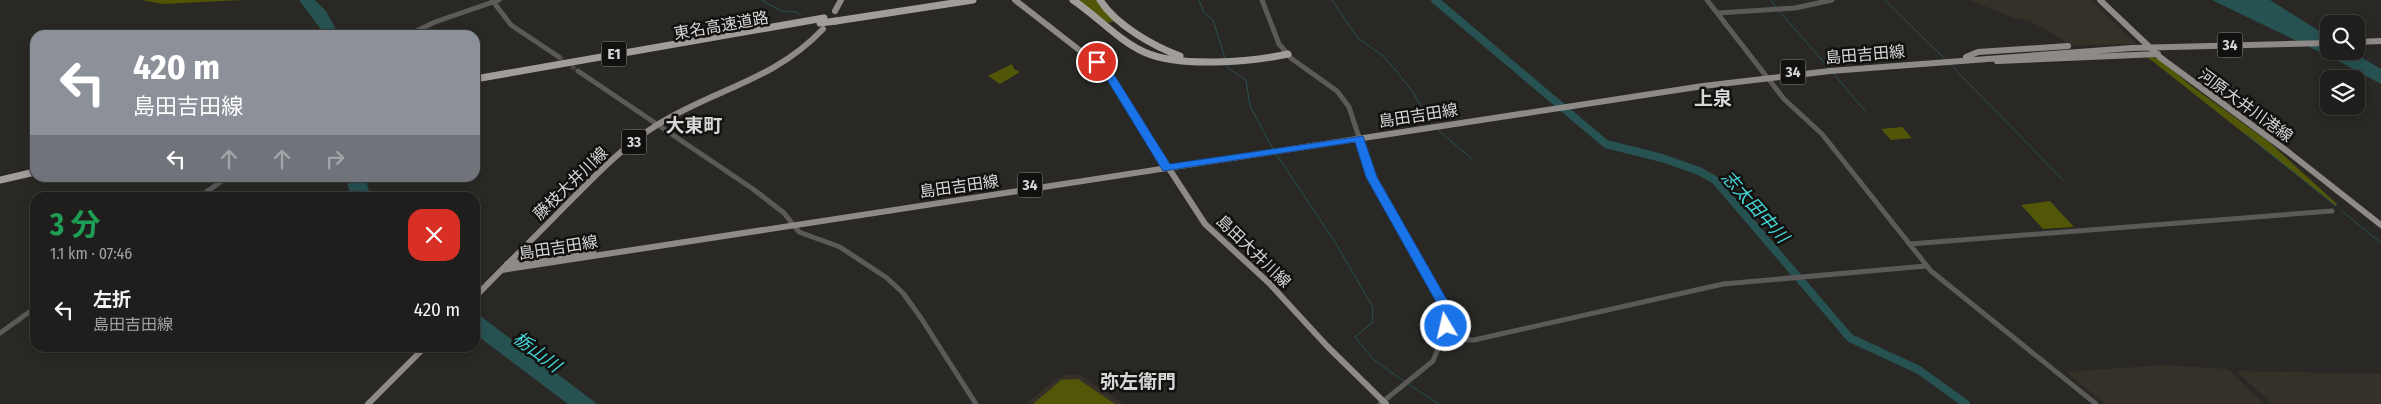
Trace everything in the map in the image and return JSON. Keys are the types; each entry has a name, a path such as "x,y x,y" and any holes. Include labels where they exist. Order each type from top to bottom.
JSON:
{"highway":[{"name":"東名高速道路","path":"480,80 752,32 823,23 835,16 945,0"},
{"name":"東名高速道路","path":"835,16 973,0"},
{"path":"961,2 980,0"},
{"path":"1073,0 1141,50 1158,57 1247,61 1288,54"},
{"path":"1100,0 1110,12 1157,46 1174,55 1242,60 1288,54"},
{"path":"0,175 30,169"},
{"path":"0,180 30,173"}],"main road":[{"path":"835,16 841,0"},
{"name":"島田大井川線","path":"1015,0 1105,70 1166,167 1212,231 1269,283 1383,403"},
{"name":"河原大井川港線","path":"2100,0 2158,54 2203,92 2274,142 2381,225"},
{"name":"藤枝大井川線","path":"480,292 592,179 634,141 657,125 790,59 810,45 823,23"},
{"path":"2365,42 2381,41"},
{"name":"島田吉田線","path":"502,270 1567,105 1766,77 1967,58 2075,51 2320,42"},
{"path":"1967,58 1978,52 2068,46"},
{"path":"1967,58 1989,62 2158,54"},
{"name":"島田吉田線","path":"507,264 791,224"},
{"path":"368,404 420,352"}],"street":[{"path":"418,30 437,21 499,0"},
{"path":"1262,0 1279,44 1288,54 1340,94 1353,115 1372,177 1441,300 1446,319 1444,339 1438,353 1426,368 1383,403"},
{"path":"1707,0 1784,100 1822,134 1926,266 2096,404"},
{"path":"1718,13 1790,8 1832,0"},
{"path":"493,1 511,25 559,57"},
{"path":"578,71 753,189 784,213 791,224 805,236 840,247 887,278 900,290 921,318 976,404"},
{"path":"206,192 220,182"},
{"path":"1910,244 2332,211"},
{"path":"1444,339 1457,341 1474,340 1723,284 1926,266"},
{"path":"0,333 30,312"}],"shaded area":[{"path":"141,0 242,0 164,4"},
{"path":"1075,0 1098,0 1117,21 1106,23"},
{"path":"1968,0 2090,0 2137,44 2072,45 2030,21 2015,18"},
{"path":"2146,56 2160,59 2190,85 2269,142 2337,204 2336,206"},
{"path":"1012,64 1014,69 1020,72 1000,84 988,76"},
{"path":"1902,127 1912,138 1891,140 1881,129"},
{"path":"2050,201 2074,227 2043,229 2021,205"},
{"path":"2164,365 2228,369 2264,404 2106,404 2066,372"},
{"path":"2236,371 2381,374 2381,404 2272,404"},
{"path":"1066,375 1080,375 1124,404 1026,404 1053,381"},
{"path":"1078,379 1115,404 1033,404 1061,380"}],"water":[{"path":"299,0 315,0 326,11 336,30 321,30"},
{"path":"2212,0 2270,0 2320,31 2320,52"},
{"path":"2365,59 2381,69 2381,84 2365,75 2365,70 2355,70 2336,60"},
{"path":"347,182 366,182 369,192 350,192"},
{"path":"480,316 597,404 568,404 480,338"}],"waterway":[{"path":"761,0 782,11 796,12 801,16"},
{"path":"1199,0 1204,13 1213,20 1225,58"},
{"path":"1332,0 1358,38 1383,56 1394,68 1412,91 1432,124"},
{"name":"志太田中川","path":"1435,0 1606,144 1662,158 1699,171 1715,180 1850,338 1919,370 1966,404"},
{"path":"1771,0 1777,8"},
{"path":"1885,0 1945,59"},
{"path":"1779,11 1829,68"},
{"path":"1227,64 1228,68 1246,80 1250,106 1273,149"},
{"path":"1950,64 2063,180"},
{"path":"1833,73 1865,111"},
{"path":"1438,130 1472,159"},
{"path":"2246,134 2336,206"},
{"path":"1277,155 1335,242 1373,307 1372,323 1355,337 1374,360 1405,382"},
{"path":"2343,212 2381,243"},
{"path":"1408,384 1439,404"}],"tunnel":[{"path":"559,57 578,71"}],"district":[{"name":"上泉","path":"1713,98"},
{"name":"大東町","path":"694,125"},
{"name":"弥左衛門","path":"1138,381"}],"route":[{"path":"1097,62 1110,76 1167,168 1360,138 1372,177 1441,300 1445,310 1446,326"}],"water label":[{"name":"栃山川","path":"537,352"}]}
